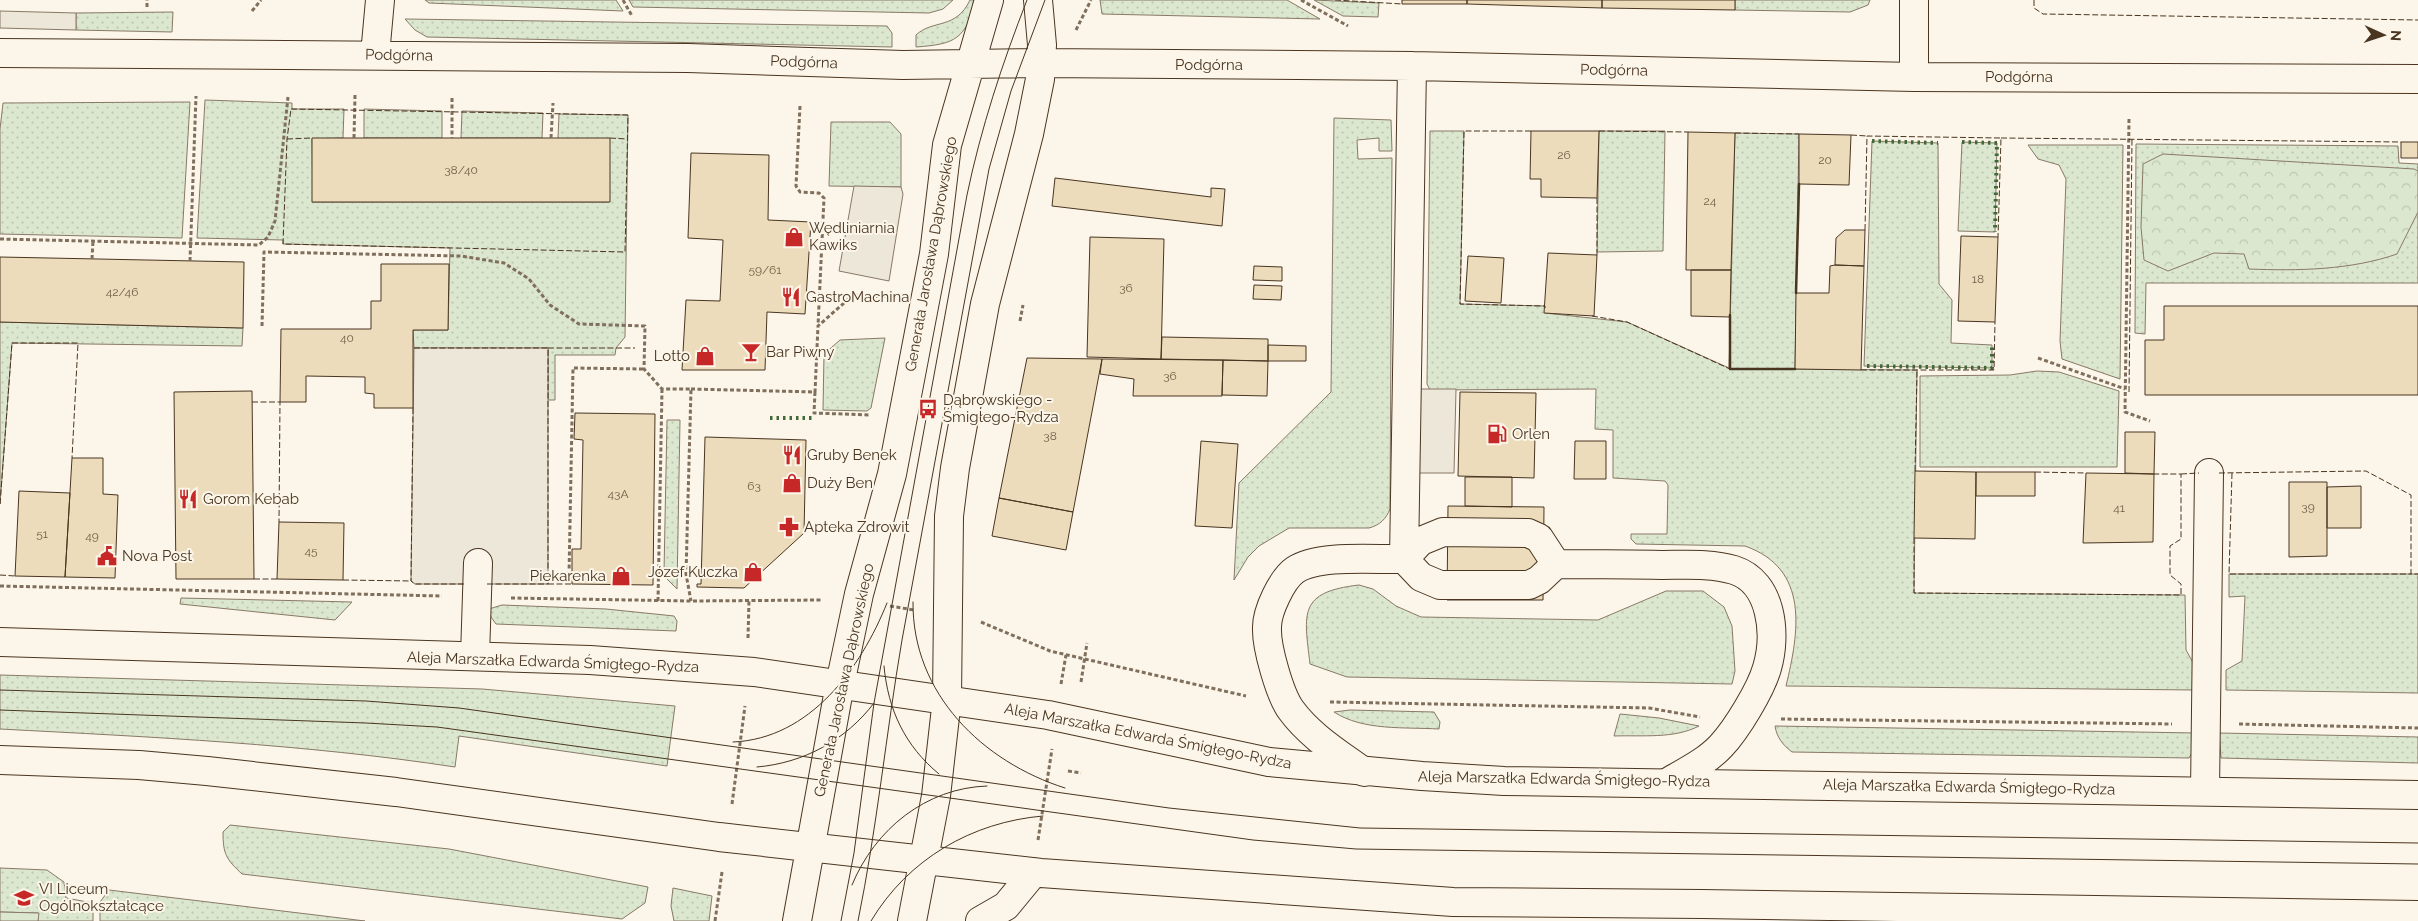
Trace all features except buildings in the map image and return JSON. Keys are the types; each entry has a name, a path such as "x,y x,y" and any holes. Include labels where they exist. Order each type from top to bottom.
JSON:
{"main road":[{"path":"375,55 380,0"},
{"name":"Generała Jarosława Dąbrowskiego","path":"797,921 840,684 851,601 892,474 934,254 947,145 988,0"},
{"path":"912,921 937,789 947,699 948,516 985,304 1029,134 1040,79 1042,45 1038,0"},
{"path":"1914,0 1914,77"},
{"name":"Podgórna","path":"0,53 688,58 903,65 1041,63 1412,66 1914,77 2418,79"},
{"path":"1412,66 1404,559 1421,577 1440,585 1529,585 1539,580 1556,564 1699,565 1734,570 1751,579 1761,591 1768,607 1771,631 1767,669 1743,718 1721,746 1699,764 1668,782"},
{"path":"2205,791 2209,473"},
{"path":"1364,772 1307,729 1290,708 1273,663 1267,627 1274,602 1283,584 1295,570 1316,561 1404,559 1421,541 1443,532 1528,534 1539,538 1556,564"},
{"path":"475,656 478,563"},
{"name":"Aleja Marszałka Edwarda Śmigłego-Rydza","path":"0,642 590,660 746,672 947,699 1057,717 1269,762 1364,772 1504,781 2418,794"},
{"path":"0,760 139,765 206,771 396,792 726,838 1034,872 1453,902 2418,915"},
{"path":"980,921 1006,906 1034,872"}],"path":[{"path":"147,0 147,7"},
{"path":"252,11 261,0"},
{"path":"623,0 632,16"},
{"path":"1301,0 1348,26"},
{"path":"354,138 355,95"},
{"path":"190,260 196,96"},
{"path":"0,240 259,245 268,237 275,221 288,97"},
{"path":"452,98 452,138"},
{"path":"551,138 553,102"},
{"path":"800,106 796,186 800,192 819,193 824,198 814,413 876,415"},
{"path":"2129,119 2125,412 2150,420"},
{"path":"92,259 93,241"},
{"path":"262,326 264,252 462,256 504,263 529,280 550,305 579,324 646,326 644,369 662,389 658,601"},
{"path":"818,326 853,295 897,298"},
{"path":"1019,324 1025,296"},
{"path":"2038,358 2125,389"},
{"path":"570,575 573,368 644,369"},
{"path":"662,389 815,392"},
{"path":"691,389 686,574 691,601"},
{"path":"0,586 658,601 851,601 948,615 981,622 1032,645 1066,655 1252,697"},
{"path":"716,921 726,838 745,714 749,600"},
{"path":"1081,682 1087,643"},
{"path":"1034,872 1066,655"},
{"path":"1324,702 1649,708 1702,718"},
{"path":"1773,718 2418,728"},
{"path":"1068,771 1081,773"}],"green space":[{"path":"425,0 616,0 623,11 429,3"},
{"path":"629,0 953,0 943,9 929,13 633,7"},
{"path":"970,0 977,0 968,23 957,37 941,44 916,47 916,35 923,30 958,16"},
{"path":"1100,0 1287,0 1320,19 1102,14"},
{"path":"1314,0 1379,3 1378,17 1343,16"},
{"path":"1735,0 1870,0 1868,5 1850,12 1735,10"},
{"path":"173,12 172,32 76,30 76,13"},
{"path":"405,19 887,26 892,33 892,47 427,37 415,30"},
{"path":"205,100 292,103 292,109 344,109 343,138 312,139 313,202 609,202 558,138 559,114 628,115 625,337 616,348 615,355 555,355 555,400 548,400 548,348 414,348 413,330 448,330 450,248 283,244 283,240 197,238"},
{"path":"190,102 182,238 0,234 0,129 3,103"},
{"path":"364,109 442,111 442,138 364,138"},
{"path":"462,111 543,113 542,138 461,138"},
{"path":"1334,118 1391,120 1392,151 1379,151 1379,138 1357,140 1358,159 1392,158 1390,509 1382,521 1369,528 1289,528 1259,546 1248,557 1234,580 1239,483 1331,392"},
{"path":"831,122 890,122 901,134 901,187 829,186"},
{"path":"1430,131 1464,131 1460,304 1545,306 1545,313 1627,322 1729,368 1735,133 1799,134 1795,369 1917,370 1914,593 2185,595 2186,650 2196,668 2196,690 1786,686 1791,665 1796,624 1795,604 1790,586 1781,570 1766,556 1745,546 1636,544 1631,539 1631,534 1667,534 1668,485 1665,481 1613,478 1613,430 1595,429 1596,389 1430,390 1427,384"},
{"path":"1599,131 1665,131 1663,251 1597,252"},
{"path":"1872,141 1938,143 1939,284 1952,300 1951,343 1992,345 1992,368 1864,366"},
{"path":"1962,142 1997,143 1995,232 1958,231"},
{"path":"2136,144 2398,146 2399,163 2418,164 2418,283 2146,283 2145,334 2135,333"},
{"path":"2028,145 2123,145 2120,379 2062,359 2060,341 2066,179 2059,165 2038,159"},
{"path":"2163,154 2414,169 2418,171 2418,212 2397,254 2379,259 2324,268 2249,269 2244,254 2214,253 2168,271 2144,260 2141,227 2143,164"},
{"path":"0,322 243,328 242,346 12,343 0,504"},
{"path":"885,338 871,408 867,411 823,410 824,354 840,340"},
{"path":"2037,371 2059,372 2119,391 2117,467 1920,467 1920,376 2010,375"},
{"path":"667,420 680,420 677,589 667,579 664,572"},
{"path":"2229,574 2418,574 2418,693 2226,690 2226,670 2242,661 2245,596 2229,597"},
{"path":"1359,585 1373,589 1396,606 1421,617 1598,620 1666,591 1703,591 1724,607 1732,626 1735,671 1732,684 1347,677 1310,664 1307,631 1309,608 1315,600 1325,593 1339,588"},
{"path":"181,598 352,602 335,620 180,604"},
{"path":"502,605 606,609 674,616 677,621 676,631 496,624 491,617 489,609"},
{"path":"0,675 482,689 675,706 667,766 459,736 455,767 342,752 285,747 171,738 0,729"},
{"path":"1350,710 1434,712 1440,722 1439,729 1371,725 1345,718 1334,712"},
{"path":"1620,714 1659,718 1699,726 1669,735 1614,736"},
{"path":"1775,726 2196,733 2194,749 2189,758 1792,752 1781,741"},
{"path":"2219,733 2418,737 2418,763 2221,758"},
{"path":"230,825 449,849 648,887 645,903 622,919 242,874 229,860 225,851 223,832"},
{"path":"0,868 47,870 64,882 66,898 93,903 93,921 38,921 38,913 0,912"},
{"path":"673,888 712,896 709,921 674,921 671,906"},
{"path":"109,890 365,921 100,921 100,902"},
{"path":"0,912 39,913 38,921 0,921"}],"shaded area":[{"path":"0,11 76,13 76,30 0,28"},
{"path":"854,186 901,187 903,194 889,281 839,271"},
{"path":"414,348 548,348 548,584 415,584 411,581"},
{"path":"1406,389 1456,389 1454,473 1405,473"}],"tram line":[{"path":"841,921 854,853 874,703 967,195 993,96 1027,0"},
{"path":"858,921 871,851 902,640 989,169 1011,91 1045,0"},
{"path":"913,602 916,635 925,666 939,694 958,720 981,742 1007,761 1035,776 1065,788"},
{"path":"733,742 761,738 786,728 809,714 829,696 863,652 887,603"},
{"path":"884,666 889,697 900,726 917,752 939,774"},
{"path":"0,690 366,701 459,708 1169,808 1360,828 2418,843"},
{"path":"757,767 791,761 823,747 851,728 874,703"},
{"path":"0,710 437,727 1253,840 1356,849 2418,864"},
{"path":"852,885 874,846 905,815 943,794 987,786"},
{"path":"871,921 886,899 904,879 923,862 944,848 991,826 1043,816"}],"hedge":[{"path":"1872,141 1938,143"},
{"path":"1962,142 1997,143 1995,232"},
{"path":"1867,366 1992,368 1992,345"},
{"path":"770,418 815,418"}],"fence":[{"path":"1335,0 1402,4"},
{"path":"2034,0 2034,8 2043,14 2418,20"},
{"path":"291,109 628,115 625,252 283,244 287,139 291,109"},
{"path":"1531,131 1464,131 1460,304 1545,306 1545,308"},
{"path":"1599,131 1688,132"},
{"path":"1735,133 1799,134"},
{"path":"1851,135 1867,136"},
{"path":"1865,230 1867,136 2001,138 1998,237"},
{"path":"287,139 312,138"},
{"path":"610,138 627,139"},
{"path":"2001,138 2401,142"},
{"path":"2129,392 2132,139"},
{"path":"1597,198 1597,255"},
{"path":"1592,316 1627,322 1730,369"},
{"path":"1861,370 1994,370 1995,322"},
{"path":"0,504 12,343 78,343 72,458"},
{"path":"414,348 548,348 548,584 486,584"},
{"path":"548,348 635,348"},
{"path":"1915,471 1917,370"},
{"path":"252,402 280,402 279,522"},
{"path":"413,408 411,581 415,584 466,584"},
{"path":"2219,473 2366,471 2411,495 2411,574 2418,574"},
{"path":"2035,472 2086,473"},
{"path":"2181,474 2199,473"},
{"path":"2232,473 2229,574 2411,574"},
{"path":"1914,538 1914,593 2181,595 2181,584 2170,575 2170,546 2181,539 2181,474 2154,474"},
{"path":"0,575 15,576"},
{"path":"254,579 277,579"},
{"path":"343,580 411,581"},
{"path":"548,584 572,584"}],"wall":[{"path":"1796,293 1799,184"},
{"path":"1730,315 1730,369 1795,369"}],"place":[{"name":"Wędliniarnia Kawiks","path":"794,237"},
{"name":"GastroMachina","path":"791,297"},
{"name":"Bar Piwny","path":"751,352"},
{"name":"Lotto","path":"705,356"},
{"name":"Dąbrowskiego - Śmigłego-Rydza","path":"928,409"},
{"name":"Orlen","path":"1497,434"},
{"name":"Gruby Benek","path":"792,455"},
{"name":"Duży Ben","path":"792,483"},
{"name":"Gorom Kebab","path":"188,499"},
{"name":"Apteka Zdrowit","path":"789,527"},
{"name":"Nova Post","path":"107,556"},
{"name":"Józef Kuczka","path":"753,572"},
{"name":"Piekarenka","path":"621,576"},
{"name":"VI Liceum Ogólnokształcące","path":"24,898"}]}
